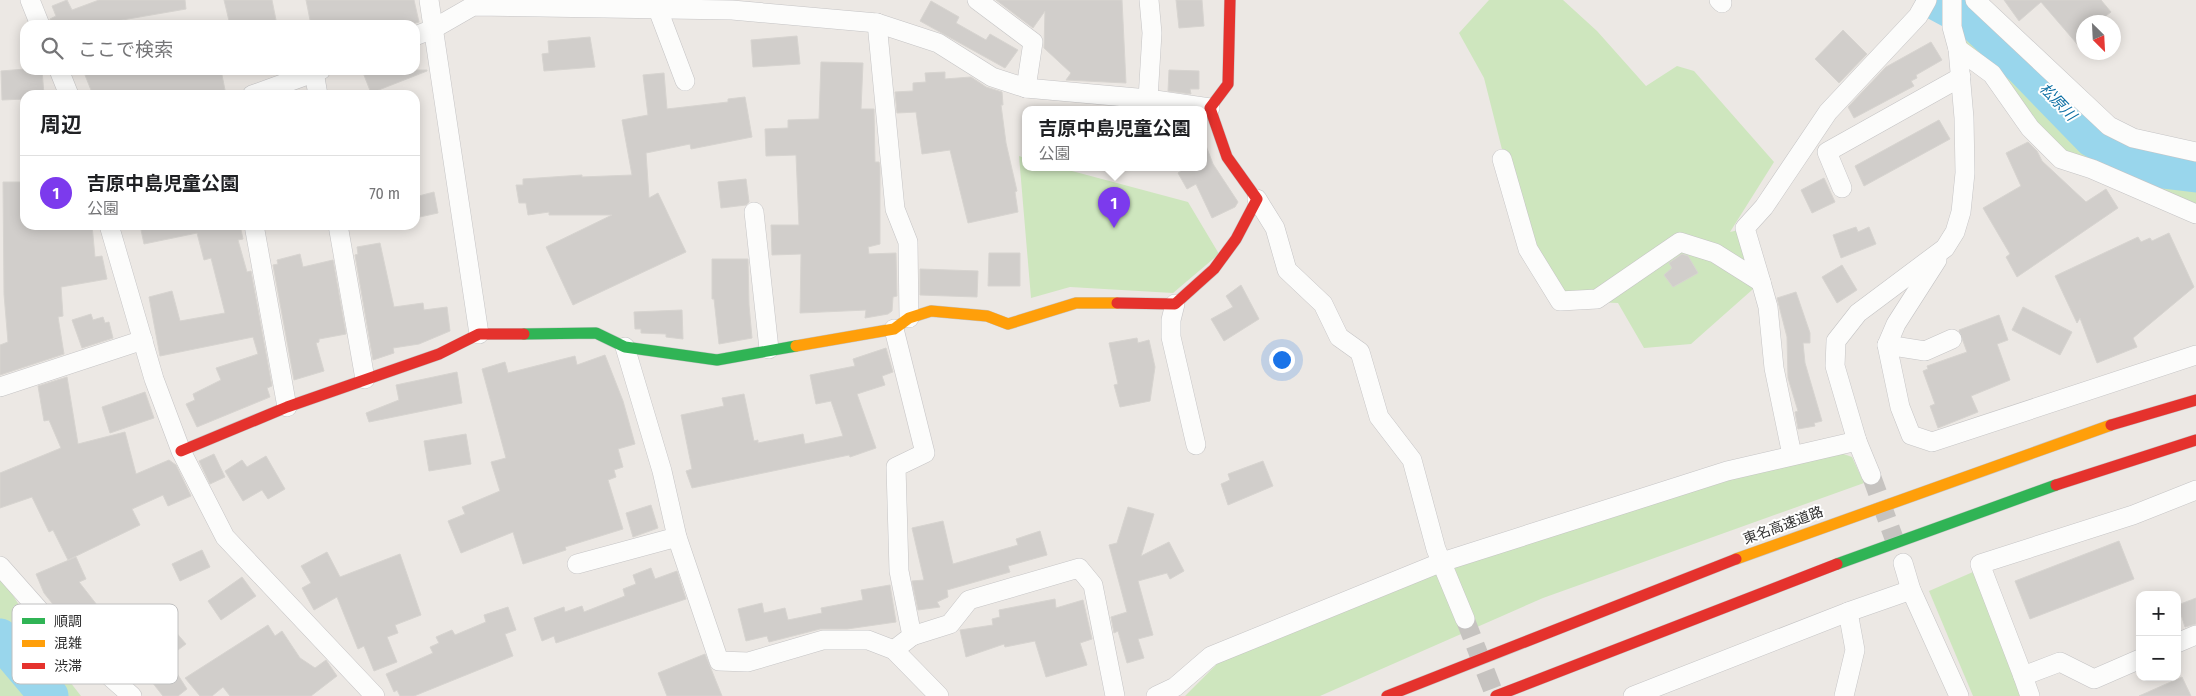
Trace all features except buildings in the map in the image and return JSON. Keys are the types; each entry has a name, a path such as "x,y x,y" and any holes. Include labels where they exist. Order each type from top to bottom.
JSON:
{"main road":[{"path":"181,451 287,407 439,354 479,334 596,333 625,347 717,360 901,323 931,311 987,316 1008,324 1076,303 1175,304 1214,269 1236,239 1257,199 1234,173 1220,142 1210,108 1228,84 1230,0"},
{"name":"東名高速道路","path":"1387,696 1788,539 2111,426 2196,400"},
{"path":"1496,696 1918,534 2134,459 2196,440"}],"street":[{"path":"30,0 38,20"},
{"path":"429,0 479,334"},
{"path":"977,0 1033,42 1026,88"},
{"path":"1148,99 1152,33 1149,0"},
{"path":"1952,0 1952,27 1958,49 1965,173 1961,212 1955,232 1896,324 1887,346 1900,407 1911,435 1932,442 2196,355"},
{"path":"1975,0 2109,126 2133,138 2196,152"},
{"path":"420,34 433,29 473,6 657,7 732,10 877,23 938,43 992,78 1070,101 1148,99 1196,106"},
{"path":"657,7 685,82"},
{"path":"1792,455 1774,368 1768,307 1746,228 1764,208 1828,112 1922,8"},
{"path":"877,23 894,209 908,242 901,323 925,453 896,467 899,571 912,636"},
{"path":"1958,49 1992,74 2030,128 2061,159 2092,169 2196,214"},
{"path":"61,75 68,90"},
{"path":"266,90 306,75"},
{"path":"317,75 318,90"},
{"path":"1842,188 1827,152 1960,76"},
{"path":"1502,159 1528,249 1560,301 1598,299 1680,242 1715,253 1761,282"},
{"path":"1257,199 1275,228 1287,270 1323,304 1339,337 1360,352 1379,417 1412,460 1442,562 1465,619"},
{"path":"754,212 769,349"},
{"path":"110,230 154,379 181,451 225,537 374,696"},
{"path":"255,230 287,407"},
{"path":"339,230 365,379"},
{"path":"1871,475 1857,441 1835,366 1836,341 1858,313 1945,248"},
{"path":"1175,304 1171,320 1171,337 1196,445"},
{"path":"1887,346 1925,351 1952,339"},
{"path":"0,387 143,340"},
{"path":"625,347 662,471 677,537 719,661 748,662 824,640 868,640 894,650 939,696"},
{"path":"1156,696 1175,687 1211,656 1442,562 1718,474 1857,441"},
{"path":"2030,696 1980,564 2133,515 2196,490"},
{"path":"577,564 677,537"},
{"path":"1903,563 1911,590 1959,696"},
{"path":"0,566 34,604"},
{"path":"894,650 912,636 950,624 969,600 1079,568 1093,585 1115,696"},
{"path":"1633,696 1848,612 1911,590"},
{"path":"1844,696 1856,650 1848,612"},
{"path":"2181,641 2196,635"},
{"path":"2023,676 2060,662 2094,679 2136,662"},
{"path":"118,684 132,696"}],"green space":[{"path":"1489,0 1563,0 1597,31 1646,86 1677,66 1694,71 1774,162 1730,232 1739,230 1761,282 1691,344 1644,348 1618,303 1560,301 1514,197 1484,78 1459,33"},
{"path":"1962,0 1970,0 2101,124 2196,151 2196,211 2058,156 1957,46"},
{"path":"1019,156 1022,157 1022,171 1072,171 1188,202 1219,254 1173,293 1070,287 1031,298"},
{"path":"1835,451 1852,457 1864,483 1543,598 1320,696 1185,696 1233,648 1616,508"},
{"path":"1973,572 2026,696 1973,696 1929,591"},
{"path":"0,579 3,579 18,604 12,604 12,684 72,684 81,696 0,696"}],"waterway":[{"name":"松原川","path":"1935,0 1974,21 2024,67 2093,138 2146,167 2196,173"},
{"path":"0,638 12,652"},
{"path":"39,684 49,696"}],"tunnel":[{"path":"1871,475 1899,552"},
{"path":"1465,619 1495,696"}],"traffic: fast":[{"path":"524,334 596,333 625,347 717,360 796,346"},
{"path":"1837,564 2056,485"}],"traffic: slow":[{"path":"796,346 894,329 909,318 931,311 987,316 1008,324 1076,303 1117,303"},
{"path":"1736,559 2111,425"}],"traffic: jam":[{"path":"1117,303 1175,304 1214,269 1236,239 1257,199 1227,157 1210,108 1228,84 1230,0"},
{"path":"181,451 287,407 439,354 479,334 524,334"},
{"path":"2111,425 2196,400"},
{"path":"2056,485 2196,440"},
{"path":"1387,696 1736,559"},
{"path":"1496,696 1837,564"}],"place":[{"name":"吉原中島児童公園","path":"1114,228"}]}
